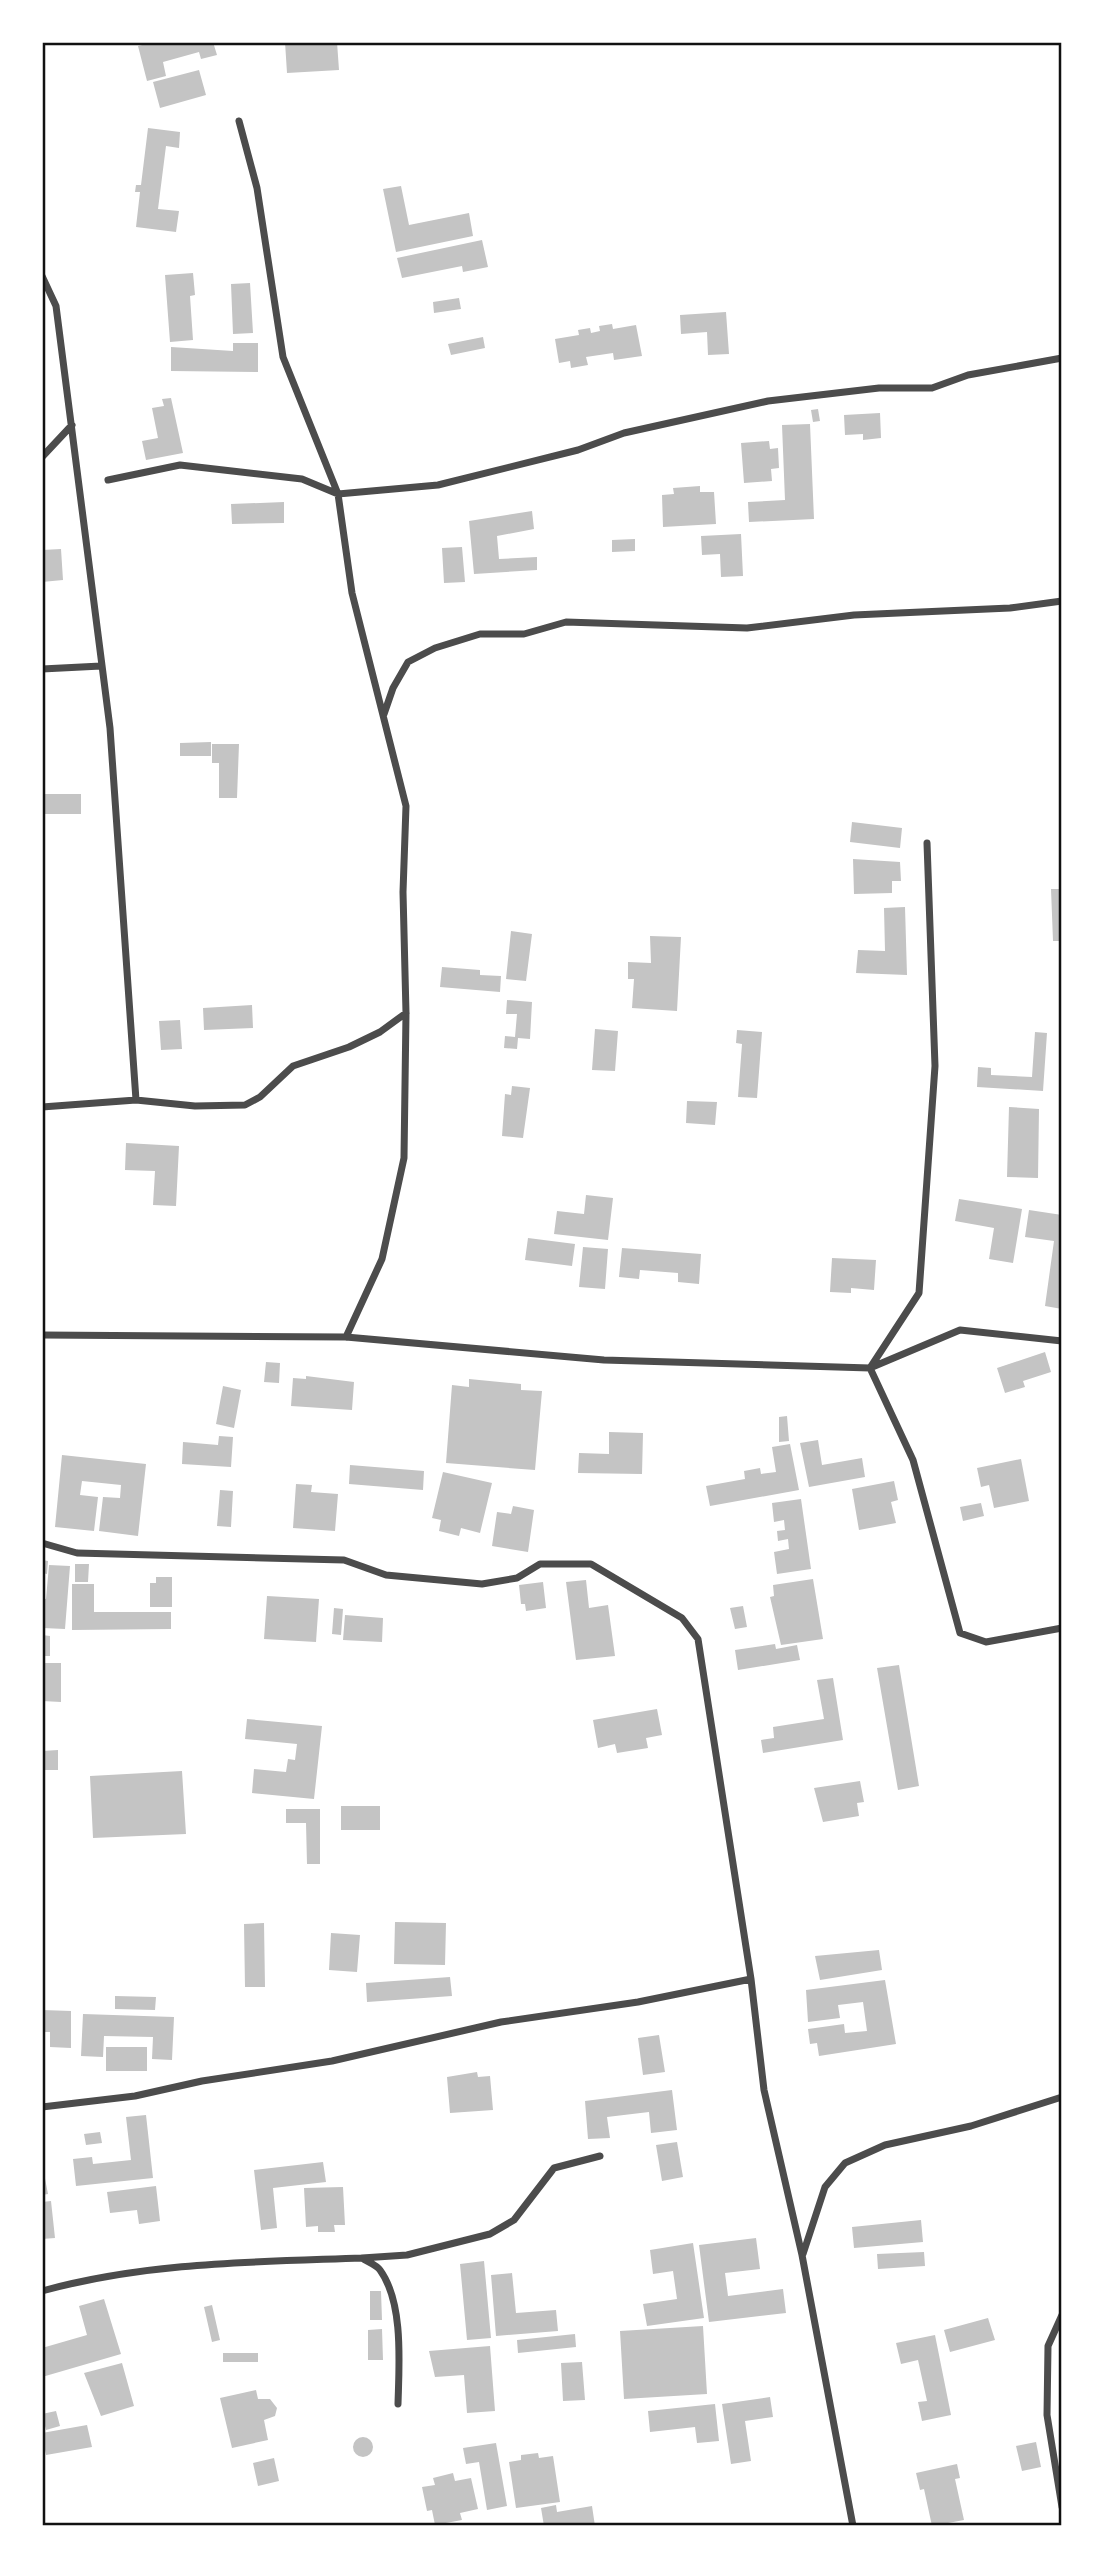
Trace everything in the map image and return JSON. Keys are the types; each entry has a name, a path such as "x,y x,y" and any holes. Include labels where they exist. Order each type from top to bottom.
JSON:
{"street":[{"path":"239,121 257,188 283,357 338,494 352,593 406,806 403,892 406,1013 404,1158 382,1259 346,1338"},
{"path":"42,276 56,306 110,728 136,1100"},
{"path":"108,480 180,465 302,479 338,494 438,485 578,450 624,433 768,401 879,388 932,388 968,375 1062,358"},
{"path":"42,457 72,425"},
{"path":"384,714 393,688 408,662 435,648 480,634 524,634 566,622 747,628 854,615 1010,608 1062,601"},
{"path":"42,670 101,666"},
{"path":"870,1368 919,1293 935,1066 927,843"},
{"path":"42,1107 136,1100 195,1106 245,1105 260,1097 293,1066 349,1047 380,1032 406,1013"},
{"path":"42,1335 346,1338 604,1360 870,1368 960,1330 1062,1341"},
{"path":"870,1368 913,1460 960,1633 986,1642 1062,1628"},
{"path":"42,1543 77,1553 344,1560 386,1575 482,1584 517,1578 540,1564 591,1564 682,1618 698,1639 751,1979 764,2090 802,2255 853,2526"},
{"path":"42,2108 135,2096 202,2081 332,2061 501,2022 638,2002 751,1979"},
{"path":"802,2255 825,2187 845,2163 884,2145 971,2126 1062,2097"},
{"path":"42,2291 93,2277 156,2267 407,2255 490,2234 514,2220 554,2168 600,2156"},
{"path":"362,2258 380,2269 392,2299 400,2346 398,2404"},
{"path":"1062,2315 1048,2346 1047,2415 1062,2507"}],"building":[{"path":"155,42 213,42 217,55 201,59 199,52 163,62 166,76 147,81 138,46"},
{"path":"285,42 337,42 339,70 287,73"},
{"path":"199,70 206,95 160,108 153,82"},
{"path":"148,128 180,132 179,148 166,146 158,209 179,211 176,232 136,227 140,192 135,192 136,185 141,185"},
{"path":"401,186 409,225 469,213 473,236 396,252 383,189"},
{"path":"482,240 488,267 463,272 462,266 402,278 397,258"},
{"path":"193,273 195,295 190,296 193,340 170,342 165,275"},
{"path":"250,283 253,333 233,334 231,284"},
{"path":"459,298 461,309 434,313 433,302"},
{"path":"726,312 729,354 708,355 707,332 681,334 680,315"},
{"path":"612,324 613,329 636,325 642,356 614,360 613,353 586,357 588,365 571,368 570,361 559,363 555,339 579,335 578,330 590,328 591,333 600,331 599,326"},
{"path":"483,337 485,348 451,355 448,344"},
{"path":"233,343 258,343 258,372 171,371 171,347 233,351"},
{"path":"171,398 183,453 146,460 142,441 158,438 152,408 164,406 162,399"},
{"path":"818,409 820,421 813,422 811,410"},
{"path":"880,413 881,438 863,440 863,434 845,435 844,415"},
{"path":"810,424 814,519 749,522 748,502 785,500 782,425"},
{"path":"769,441 770,449 778,448 779,468 771,469 772,481 744,483 741,443"},
{"path":"700,486 700,492 714,492 716,524 663,527 662,495 674,494 673,488"},
{"path":"284,502 284,523 232,524 231,504"},
{"path":"532,511 534,529 497,536 499,559 537,557 537,570 474,574 469,521"},
{"path":"741,534 743,576 721,577 720,554 702,555 701,536"},
{"path":"635,539 635,551 612,552 612,540"},
{"path":"462,547 465,582 444,583 442,548"},
{"path":"61,549 63,580 42,582 42,550"},
{"path":"211,742 211,756 180,756 180,743"},
{"path":"212,744 239,744 237,798 219,798 219,763 212,763"},
{"path":"42,794 81,794 81,814 42,814"},
{"path":"852,822 902,828 900,848 850,842"},
{"path":"853,859 900,862 901,881 892,881 892,893 854,894"},
{"path":"1051,889 1062,889 1062,941 1053,941"},
{"path":"905,907 907,975 856,973 858,950 885,951 884,908"},
{"path":"511,931 532,934 526,981 506,979"},
{"path":"650,936 681,937 677,1011 632,1008 634,979 628,979 628,962 651,963"},
{"path":"442,967 480,970 480,975 501,976 500,992 440,987"},
{"path":"507,1000 532,1002 530,1039 518,1038 517,1049 504,1048 505,1036 515,1037 517,1014 506,1014"},
{"path":"252,1005 253,1028 204,1030 203,1008"},
{"path":"180,1020 182,1049 161,1050 159,1021"},
{"path":"595,1029 618,1031 615,1071 592,1070"},
{"path":"737,1030 762,1032 757,1098 738,1097 742,1044 736,1043"},
{"path":"1035,1032 1047,1033 1043,1091 977,1087 978,1067 991,1068 991,1075 1032,1077"},
{"path":"512,1086 530,1088 523,1138 502,1136 505,1094 511,1095"},
{"path":"687,1101 717,1102 715,1125 686,1123"},
{"path":"1009,1107 1039,1109 1038,1178 1007,1177"},
{"path":"126,1143 179,1146 176,1206 153,1205 155,1171 125,1170"},
{"path":"586,1195 613,1198 608,1240 554,1234 557,1211 584,1214"},
{"path":"959,1199 1022,1209 1013,1263 989,1259 994,1228 955,1221"},
{"path":"1029,1210 1062,1215 1062,1309 1045,1306 1054,1241 1025,1237"},
{"path":"528,1238 575,1244 572,1266 525,1260"},
{"path":"583,1247 608,1249 605,1289 579,1287"},
{"path":"622,1248 701,1254 699,1284 678,1282 678,1273 640,1270 639,1279 619,1277"},
{"path":"832,1258 876,1260 874,1290 851,1288 851,1293 830,1292"},
{"path":"1045,1352 1051,1372 1023,1381 1025,1387 1005,1393 997,1368"},
{"path":"266,1362 280,1363 279,1383 264,1382"},
{"path":"306,1376 354,1382 352,1410 291,1406 293,1378 306,1379"},
{"path":"469,1379 521,1384 521,1390 542,1391 535,1470 446,1463 452,1385 469,1387"},
{"path":"223,1386 241,1390 234,1428 216,1424"},
{"path":"787,1416 789,1441 779,1442 779,1417"},
{"path":"609,1432 643,1433 642,1474 578,1473 579,1453 609,1454"},
{"path":"219,1436 233,1437 231,1467 182,1464 183,1442 218,1445"},
{"path":"818,1440 822,1465 862,1458 865,1477 809,1487 800,1443"},
{"path":"790,1444 799,1490 710,1506 706,1486 745,1479 744,1471 760,1468 761,1474 776,1472 772,1447"},
{"path":"62,1455 146,1464 138,1536 99,1531 103,1497 120,1498 121,1485 82,1481 80,1495 98,1497 94,1531 55,1527"},
{"path":"1021,1459 1029,1501 994,1508 989,1485 981,1487 977,1468"},
{"path":"350,1465 424,1471 423,1490 349,1484"},
{"path":"443,1472 492,1483 480,1533 461,1528 459,1536 439,1531 441,1520 432,1518"},
{"path":"894,1481 898,1500 891,1502 896,1523 859,1530 852,1489"},
{"path":"296,1484 312,1485 311,1492 338,1494 335,1531 293,1528"},
{"path":"220,1490 233,1491 231,1527 217,1526"},
{"path":"801,1499 811,1569 777,1574 774,1552 789,1549 788,1539 778,1541 777,1531 785,1530 784,1520 774,1522 772,1503"},
{"path":"981,1503 984,1516 963,1521 960,1507"},
{"path":"513,1506 534,1510 528,1552 492,1546 497,1512 511,1514"},
{"path":"42,1560 48,1561 47,1574 42,1573"},
{"path":"75,1564 89,1564 88,1582 75,1582"},
{"path":"49,1565 70,1566 65,1629 43,1628 42,1598 46,1599"},
{"path":"156,1577 172,1577 172,1607 150,1607 150,1583 156,1583"},
{"path":"813,1579 823,1639 781,1645 770,1597 774,1596 773,1585"},
{"path":"586,1580 589,1608 608,1605 615,1656 576,1660 566,1582"},
{"path":"543,1582 546,1608 526,1611 525,1604 521,1604 519,1585"},
{"path":"72,1584 94,1584 94,1612 171,1612 171,1629 72,1630"},
{"path":"267,1596 319,1599 316,1642 264,1639"},
{"path":"743,1606 747,1627 735,1629 730,1608"},
{"path":"334,1608 343,1609 341,1635 332,1634"},
{"path":"345,1615 383,1618 382,1642 343,1640"},
{"path":"42,1635 50,1636 50,1656 42,1656"},
{"path":"775,1644 776,1649 797,1645 800,1660 738,1670 735,1650"},
{"path":"42,1663 61,1663 61,1702 42,1701"},
{"path":"899,1665 919,1786 898,1790 877,1668"},
{"path":"833,1678 843,1740 763,1753 761,1740 774,1738 773,1727 824,1719 817,1680"},
{"path":"657,1709 662,1735 646,1738 648,1748 617,1753 615,1744 598,1748 593,1720"},
{"path":"247,1719 322,1726 314,1799 252,1793 254,1769 286,1772 288,1759 295,1760 297,1744 245,1739"},
{"path":"58,1750 58,1770 42,1770 42,1751"},
{"path":"182,1771 186,1834 93,1838 90,1776"},
{"path":"860,1781 864,1802 857,1803 859,1816 823,1822 814,1788"},
{"path":"341,1806 380,1806 380,1830 341,1830"},
{"path":"286,1809 320,1809 320,1864 307,1864 306,1823 286,1823"},
{"path":"395,1922 446,1923 445,1965 394,1964"},
{"path":"264,1923 265,1987 245,1987 244,1924"},
{"path":"331,1933 360,1935 357,1972 329,1970"},
{"path":"879,1950 882,1970 820,1980 815,1956"},
{"path":"450,1977 452,1996 367,2002 366,1983"},
{"path":"885,1980 896,2044 819,2056 817,2043 810,2044 808,2029 844,2024 845,2033 867,2031 863,2002 838,2005 840,2018 808,2022 806,1990"},
{"path":"115,1996 156,1997 155,2010 115,2009"},
{"path":"42,2010 71,2011 71,2048 50,2047 50,2032 42,2032"},
{"path":"83,2014 174,2017 172,2060 152,2059 153,2037 104,2036 103,2057 81,2056"},
{"path":"659,2035 665,2072 643,2075 638,2038"},
{"path":"106,2047 147,2047 147,2071 106,2071"},
{"path":"477,2072 478,2077 490,2076 493,2110 450,2113 447,2077"},
{"path":"672,2090 677,2130 651,2133 649,2112 607,2117 610,2138 588,2139 585,2101"},
{"path":"146,2115 153,2178 76,2186 73,2159 92,2157 93,2164 131,2160 126,2117"},
{"path":"100,2132 102,2143 86,2145 84,2134"},
{"path":"677,2142 683,2177 662,2181 656,2145"},
{"path":"323,2162 326,2182 273,2188 277,2228 261,2230 254,2170"},
{"path":"42,2163 48,2194 42,2195"},
{"path":"156,2186 160,2221 139,2224 137,2210 110,2213 107,2192"},
{"path":"343,2187 345,2225 334,2225 335,2232 318,2232 318,2226 306,2227 304,2188"},
{"path":"51,2201 55,2238 42,2239 42,2202"},
{"path":"921,2220 923,2242 854,2248 852,2227"},
{"path":"756,2238 760,2269 725,2273 728,2296 783,2289 786,2313 709,2322 699,2245"},
{"path":"693,2243 704,2318 647,2326 643,2304 677,2299 673,2271 653,2274 650,2250"},
{"path":"924,2252 925,2266 878,2269 877,2254"},
{"path":"484,2261 491,2338 467,2340 460,2264"},
{"path":"512,2273 516,2313 556,2310 558,2331 496,2336 491,2275"},
{"path":"370,2291 381,2291 382,2320 370,2320"},
{"path":"104,2299 121,2354 42,2377 42,2348 87,2335 79,2306"},
{"path":"212,2305 220,2340 212,2342 204,2307"},
{"path":"988,2318 995,2340 950,2352 944,2330"},
{"path":"703,2326 707,2394 624,2399 620,2331"},
{"path":"382,2329 383,2360 368,2360 368,2330"},
{"path":"575,2334 576,2347 518,2353 517,2340"},
{"path":"935,2335 951,2415 922,2421 918,2402 927,2401 918,2360 901,2364 896,2343"},
{"path":"490,2346 495,2411 467,2413 464,2375 435,2377 429,2351"},
{"path":"223,2353 258,2353 258,2362 223,2362"},
{"path":"582,2362 585,2400 563,2401 561,2363"},
{"path":"122,2363 134,2406 101,2416 84,2373"},
{"path":"256,2390 258,2399 270,2399 277,2408 275,2416 264,2420 268,2440 232,2448 220,2398"},
{"path":"770,2397 773,2417 745,2421 751,2461 731,2464 722,2404"},
{"path":"715,2404 719,2441 697,2443 695,2427 650,2432 648,2411"},
{"path":"56,2411 60,2426 46,2430 42,2414"},
{"path":"87,2425 92,2447 46,2455 42,2433"},
{"path":"363,2437 370,2440 373,2447 370,2454 363,2457 356,2454 353,2447 356,2440"},
{"path":"1036,2442 1041,2467 1022,2471 1016,2446"},
{"path":"496,2443 507,2506 487,2510 479,2462 466,2464 463,2448"},
{"path":"538,2453 539,2458 553,2456 560,2502 516,2508 509,2462 521,2460 521,2455"},
{"path":"274,2458 279,2481 258,2486 253,2463"},
{"path":"957,2464 960,2478 955,2479 964,2520 932,2526 924,2489 920,2490 916,2473"},
{"path":"453,2473 455,2481 471,2478 478,2509 460,2513 462,2520 435,2525 432,2510 427,2511 422,2487 435,2485 433,2478"},
{"path":"556,2505 557,2512 592,2506 595,2526 544,2526 541,2508"}]}
